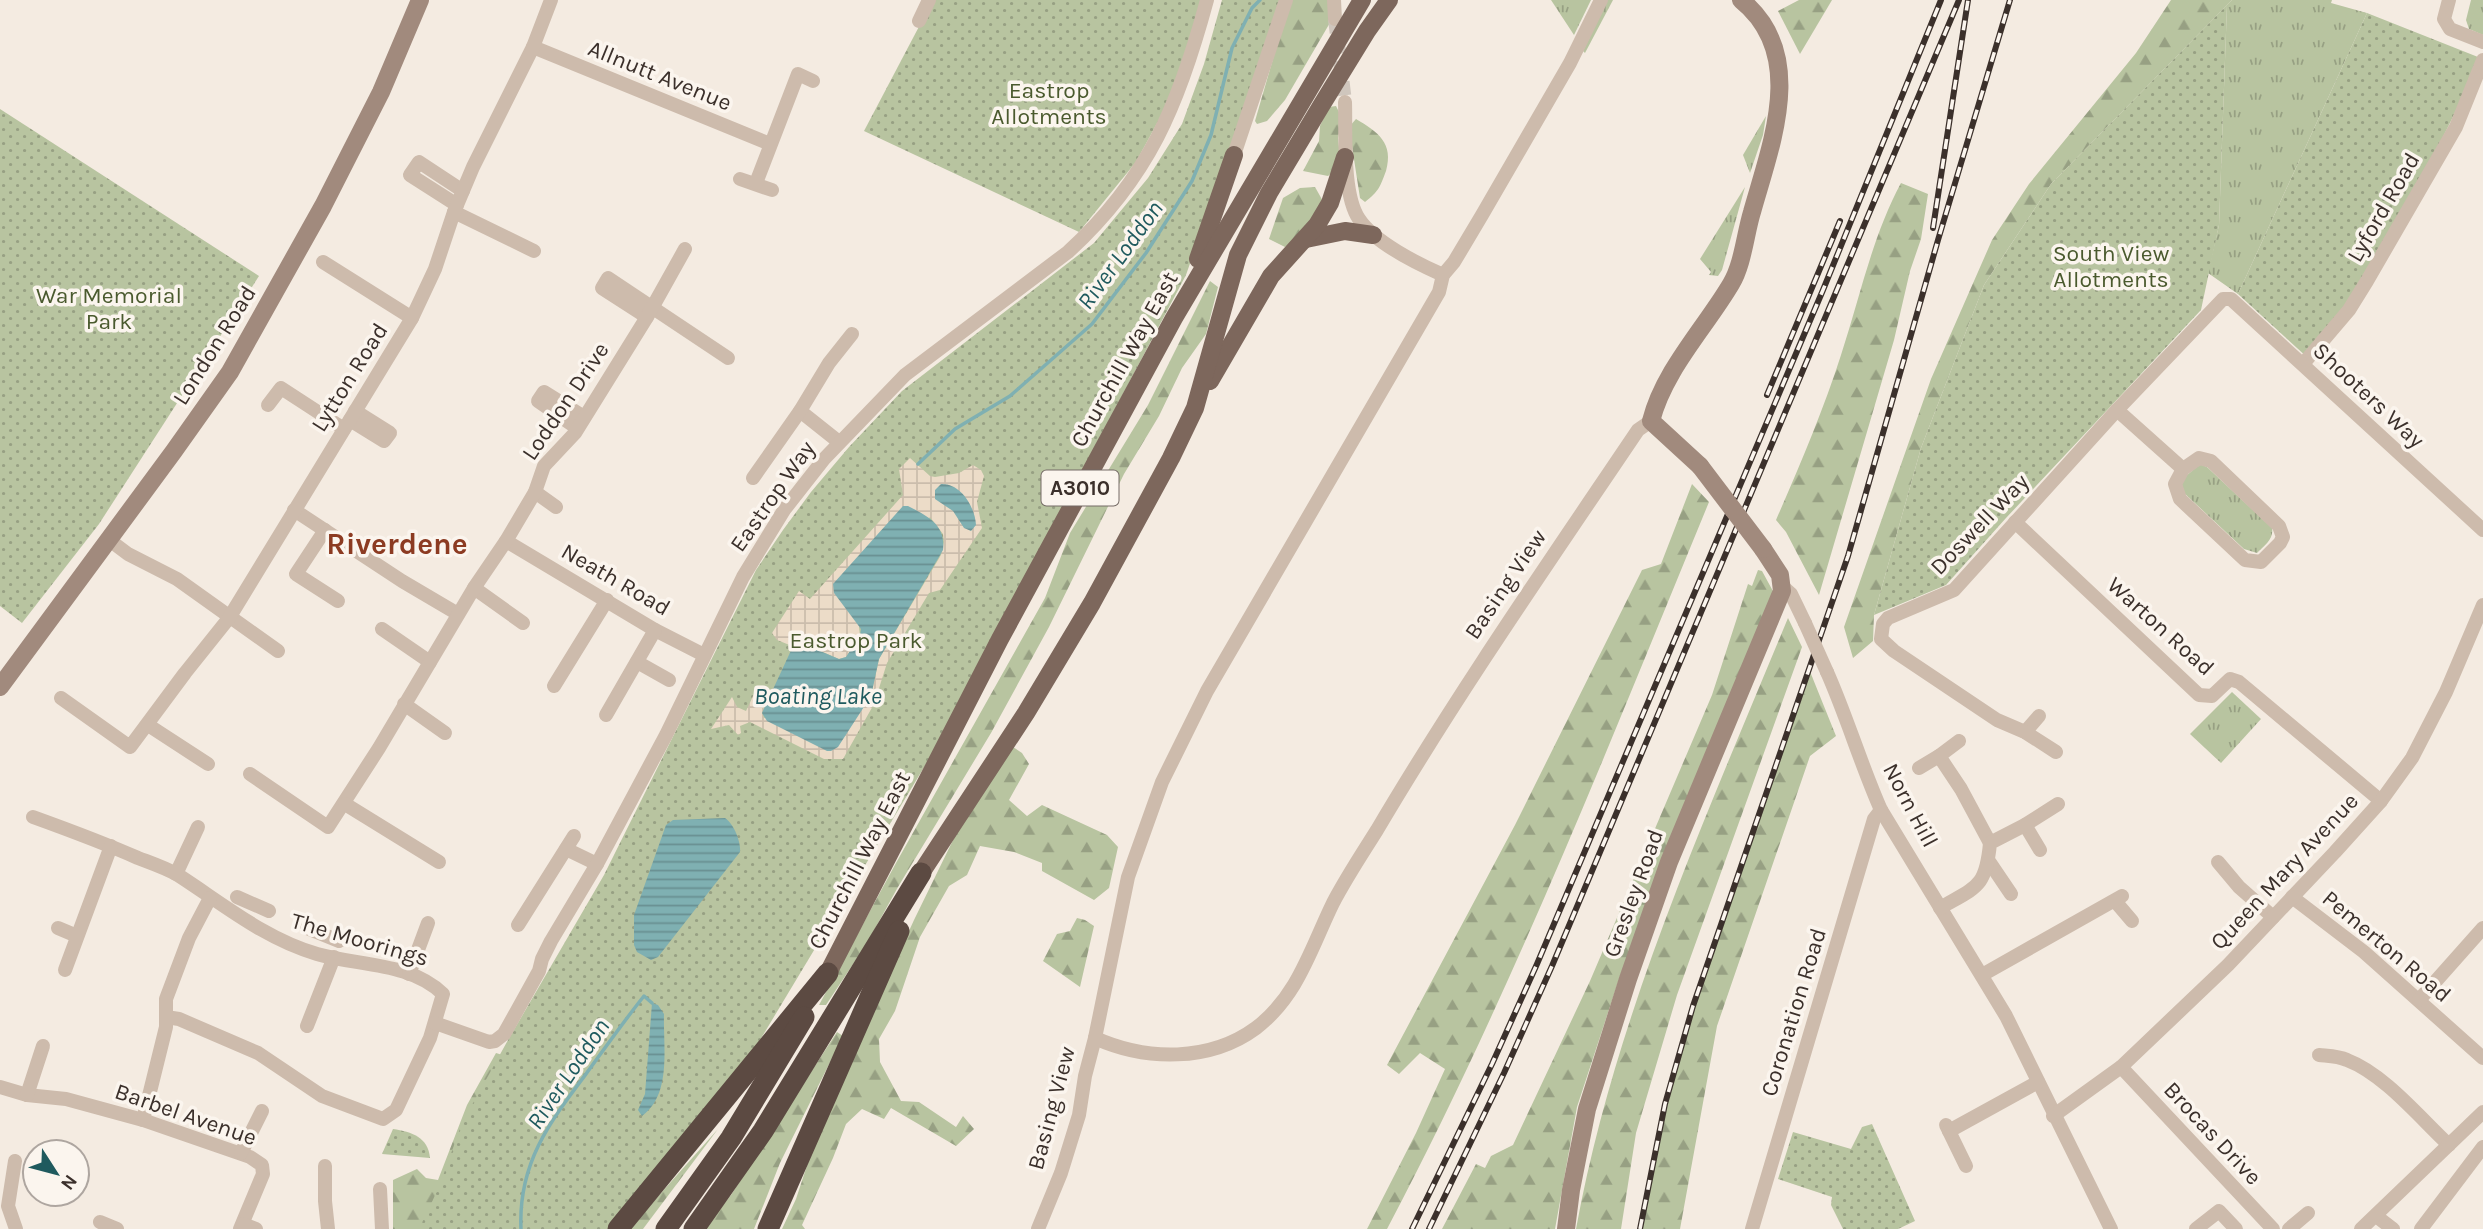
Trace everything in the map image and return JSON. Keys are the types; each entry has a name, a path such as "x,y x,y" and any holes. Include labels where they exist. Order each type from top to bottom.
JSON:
{"highway":[{"path":"694,1229 764,1131 921,873"},
{"path":"768,1229 915,896 921,873"},
{"path":"618,1229 828,974"},
{"path":"666,1229 754,1103 828,974"}],"main road":[{"name":"Churchill Way East","path":"828,974 1006,627 1174,318 1362,0"},
{"name":"A3010","path":"921,873 1019,725 1092,603 1171,458 1195,408 1238,255 1269,192 1367,31 1390,0"},
{"path":"1174,318 1234,155"},
{"path":"1195,408 1271,276 1306,239 1330,202 1345,157"},
{"path":"1306,239 1345,231 1373,235"}],"street":[{"name":"London Road","path":"0,687 222,383 270,305 381,92 420,0"},
{"name":"Lytton Road","path":"61,698 130,747 148,726 184,673 229,618 412,318 435,269 458,203 533,47 551,0"},
{"path":"919,21 929,0"},
{"name":"Eastrop Way","path":"435,1023 489,1042 499,1039 539,971 551,941 597,864 666,735 764,539 839,442 905,374 1068,252 1104,216 1157,141 1187,69 1207,0"},
{"path":"1234,155 1286,0"},
{"path":"1334,0 1335,19"},
{"name":"Basing View","path":"1038,1229 1079,1115 1084,1076 1095,1038 1128,877 1162,782 1207,691 1438,292 1443,275 1454,262 1575,52 1601,0"},
{"name":"Basing View","path":"1095,1038 1118,1048 1153,1055 1200,1053 1247,1034 1267,1019 1288,997 1300,978 1334,901 1418,762 1638,430 1651,421 1667,382 1732,281 1777,119 1780,85 1779,65 1774,47 1760,18 1741,0"},
{"path":"2449,0 2444,19 2450,29 2483,43"},
{"name":"Allnutt Avenue","path":"533,47 770,144"},
{"name":"Lyford Road","path":"2303,364 2349,310 2367,281 2456,127 2483,60"},
{"path":"756,183 798,74 813,81"},
{"path":"1345,102 1345,157 1353,208 1359,219 1373,235 1443,275"},
{"path":"740,179 772,190"},
{"path":"458,203 534,251"},
{"name":"Loddon Drive","path":"250,774 328,827 345,804 474,588 506,541 535,492 544,466 575,433 685,249"},
{"path":"323,262 412,318"},
{"name":"Shooters Way","path":"2223,299 2231,299 2483,530"},
{"name":"Doswell Way","path":"2056,752 2025,732 1997,720 1894,651 1880,636 1885,620 1954,590 2117,410 2223,299"},
{"path":"649,312 728,358"},
{"path":"753,478 800,411 828,363 852,334"},
{"path":"268,405 281,388 350,420"},
{"path":"2117,410 2183,469"},
{"path":"800,411 839,442"},
{"name":"Norn Hill","path":"1651,421 1700,466 1763,549 1780,575 1783,586 1791,594 1845,713 1881,810 2006,1016 2111,1229"},
{"path":"2199,458 2211,461 2279,526 2283,537 2280,543 2261,562 2245,561 2180,499 2175,484 2183,469 2199,458"},
{"path":"535,492 556,507"},
{"path":"294,510 402,581 458,614"},
{"name":"Warton Road","path":"2015,522 2199,695 2212,696 2230,680 2238,682 2381,801"},
{"path":"325,530 296,574 338,601"},
{"path":"108,539 128,554 177,579 278,651"},
{"name":"Neath Road","path":"506,541 655,630 704,655"},
{"name":"Gresley Road","path":"1566,1229 1587,1109 1628,979 1670,862 1783,586"},
{"path":"474,588 523,623"},
{"path":"554,686 607,600"},
{"name":"Queen Mary Avenue","path":"2053,1116 2121,1067 2228,965 2381,801 2412,758 2446,692 2483,606"},
{"path":"382,629 430,662"},
{"path":"606,715 655,630"},
{"path":"637,662 669,680"},
{"path":"404,704 445,733"},
{"path":"2025,732 2039,716"},
{"path":"148,726 208,764"},
{"path":"1919,768 1959,741"},
{"path":"1939,756 1990,842 1984,876 1973,890 1940,908"},
{"path":"345,804 439,862"},
{"path":"1990,842 2025,825 2058,804"},
{"name":"Coronation Road","path":"1752,1229 1874,819 1881,810"},
{"name":"The Moorings","path":"33,817 176,874 280,940 318,954 409,974 431,982 443,994 435,1023 396,1110 383,1119 322,1096 258,1053 179,1019 166,1017"},
{"path":"2025,825 2040,850"},
{"path":"176,874 198,827"},
{"path":"518,925 574,836"},
{"path":"65,970 111,846"},
{"path":"566,849 597,864"},
{"path":"1988,860 2011,894"},
{"path":"2218,862 2239,887 2273,918"},
{"path":"237,897 270,911"},
{"name":"Pemerton Road","path":"2292,897 2364,952 2483,1058"},
{"path":"143,1120 162,1045 166,999 189,938 211,898"},
{"path":"1982,975 2118,898 2132,921"},
{"path":"248,922 254,904"},
{"path":"409,974 429,923"},
{"path":"58,928 77,936"},
{"path":"2419,1000 2483,928"},
{"path":"318,954 314,931 339,942"},
{"path":"307,1026 334,957"},
{"path":"27,1095 43,1046"},
{"path":"2319,1055 2346,1059 2371,1074 2449,1145"},
{"name":"Brocas Drive","path":"2121,1067 2273,1229"},
{"path":"1966,1166 1947,1127 2038,1082"},
{"name":"Barbel Avenue","path":"0,1087 27,1095 66,1099 143,1120 241,1153 259,1163 264,1168 246,1227"},
{"path":"241,1153 262,1111"},
{"path":"2361,1229 2483,1112"},
{"path":"2421,1229 2481,1154"},
{"path":"15,1161 4,1205 16,1229"},
{"path":"325,1167 328,1229"},
{"path":"380,1189 382,1229"},
{"path":"2196,1229 2219,1211 2236,1229"},
{"path":"2289,1229 2308,1213"},
{"path":"2376,1216 2393,1229"},
{"path":"100,1222 117,1229"}],"green space":[{"name":"Eastrop Allotments","path":"933,0 1201,0 1173,94 1136,162 1079,232 864,131"},
{"name":"Eastrop Park","path":"1222,0 1281,0 1186,275 935,749 757,1045 609,1229 419,1229 439,1187 462,1123 604,875 756,570 811,492 902,391 1094,243 1148,178 1182,124 1204,64"},
{"path":"1290,0 1330,0 1331,21 1285,100 1267,121 1257,124 1255,121"},
{"path":"1551,0 1591,0 1574,35"},
{"path":"1607,0 1613,0 1585,53 1583,51"},
{"path":"1799,0 1832,0 1800,54 1778,11"},
{"path":"2171,0 2232,0 2051,184 1984,285 1921,448 1874,615 1873,641 1853,658 1844,627 1931,379 1992,240 2029,184 2136,53"},
{"path":"2232,0 2332,0 2331,3 2367,13 2238,294 2208,273 2219,225 2227,5"},
{"path":"2471,0 2483,0 2483,35 2469,29 2466,20"},
{"name":"South View Allotments","path":"2227,5 2219,225 2201,310 1946,585 1874,615 1921,448 1984,285 2051,184"},
{"path":"2367,13 2478,57 2457,109 2418,185 2358,286 2308,358 2238,294"},
{"path":"1336,106 1342,118 1338,138 1341,165 1328,176 1303,171 1319,141 1320,126 1329,107"},
{"name":"War Memorial Park","path":"0,109 259,276 99,524 22,623 0,606"},
{"path":"1766,116 1763,135 1750,173 1743,155"},
{"path":"1356,119 1382,139 1388,153 1386,171 1380,185 1365,202 1360,198 1349,127"},
{"path":"1901,183 1928,194 1921,239 1819,595 1786,532 1776,520 1827,397 1874,246"},
{"path":"1315,187 1324,203 1320,219 1285,247 1269,239 1283,198 1300,188"},
{"path":"1745,187 1722,270 1718,276 1709,275 1711,272 1700,259"},
{"path":"1210,281 1218,287 1206,334 1182,368 1159,416 1124,474 1049,627 991,733 867,943 826,1005 819,1005 1045,598 1070,533 1148,405"},
{"path":"2200,464 2207,467 2272,528 2270,539 2257,553 2244,549 2183,492 2180,487 2186,476"},
{"path":"1692,484 1709,502 1557,869 1475,1051 1387,1229 1367,1229 1445,1069 1420,1053 1399,1074 1387,1065 1515,825 1642,570 1661,564"},
{"path":"1758,570 1762,571 1774,593 1620,976 1577,1107 1555,1229 1442,1229 1476,1164 1485,1168 1491,1156 1513,1145 1590,981 1712,695 1748,584 1752,586"},
{"path":"1788,618 1802,647 1677,995 1636,1133 1621,1229 1576,1229 1614,1072 1639,995 1695,843"},
{"path":"1809,669 1836,736 1810,756 1717,1026 1680,1229 1640,1229 1665,1104 1693,1006"},
{"path":"2232,692 2261,719 2221,763 2190,734"},
{"path":"1010,745 1022,753 1029,764 1009,800 1027,816 1042,805 1107,835 1118,847 1109,888 1094,900 1042,871 1042,863 1014,852 980,846 967,875 949,886 920,937 895,1011 879,1039 880,1062 901,1101 919,1102 956,1127 963,1116 974,1129 956,1146 891,1108 884,1119 862,1109 846,1124 802,1225 805,1229 782,1229 796,1199 820,1126 914,920 956,834"},
{"path":"1077,918 1094,926 1080,987 1043,961 1057,934 1070,931"},
{"path":"837,1032 843,1036 780,1163 754,1229 704,1229 731,1195"},
{"path":"496,1053 509,1057 449,1229 393,1229 393,1180 417,1169 426,1178 438,1180 467,1105"},
{"path":"1872,1124 1915,1221 1898,1229 1843,1229 1831,1205 1832,1197 1778,1179 1793,1132 1851,1149 1862,1127"},
{"path":"393,1129 407,1132 422,1140 430,1158 382,1154"},
{"path":"718,1129 643,1229 629,1229"}],"shaded area":[{"path":"910,458 930,476 935,477 959,473 973,465 981,470 984,476 977,502 982,528 940,590 929,593 887,663 874,704 843,759 824,759 750,722 740,726 741,733 738,735 729,725 711,729 732,697 737,707 746,711 754,694 767,700 762,713 764,718 871,696 879,659 941,555 943,534 930,517 859,627 860,636 846,657 839,659 799,642 792,646 777,640 772,633 799,591 810,599 903,495 899,469"}],"water":[{"path":"941,484 955,487 966,497 975,518 976,525 971,531 964,528 953,511 935,499 935,490"},
{"name":"Boating Lake","path":"903,506 922,513 934,522 941,534 943,550 879,659 871,696 838,747 827,751 767,721 762,713 794,644 799,642 839,659 846,657 860,636 861,629 834,593 833,584"},
{"path":"725,818 736,834 740,852 658,957 651,960 637,952 634,945 634,915 666,825 673,820"},
{"path":"652,1003 658,1005 664,1014 664,1070 658,1096 652,1107 642,1116 638,1110 645,1094"}],"waterway":[{"name":"River Loddon","path":"918,464 955,429 1010,396 1092,324 1146,253 1192,181 1211,135 1232,48 1252,8 1260,0"},
{"name":"River Loddon","path":"521,1229 521,1206 530,1164 548,1127 644,996 652,1003"}],"tunnel":[{"path":"1335,19 1345,102"}],"railway":[{"path":"1412,1229 1537,964 1823,290 1941,0"},
{"path":"1429,1229 1552,966 1959,0"},
{"path":"1933,228 1968,0"},
{"path":"1640,1229 1665,1104 1693,1006 1848,556 2010,0"},
{"path":"1767,395 1840,221"}],"district":[{"name":"Riverdene","path":"397,544"}]}
